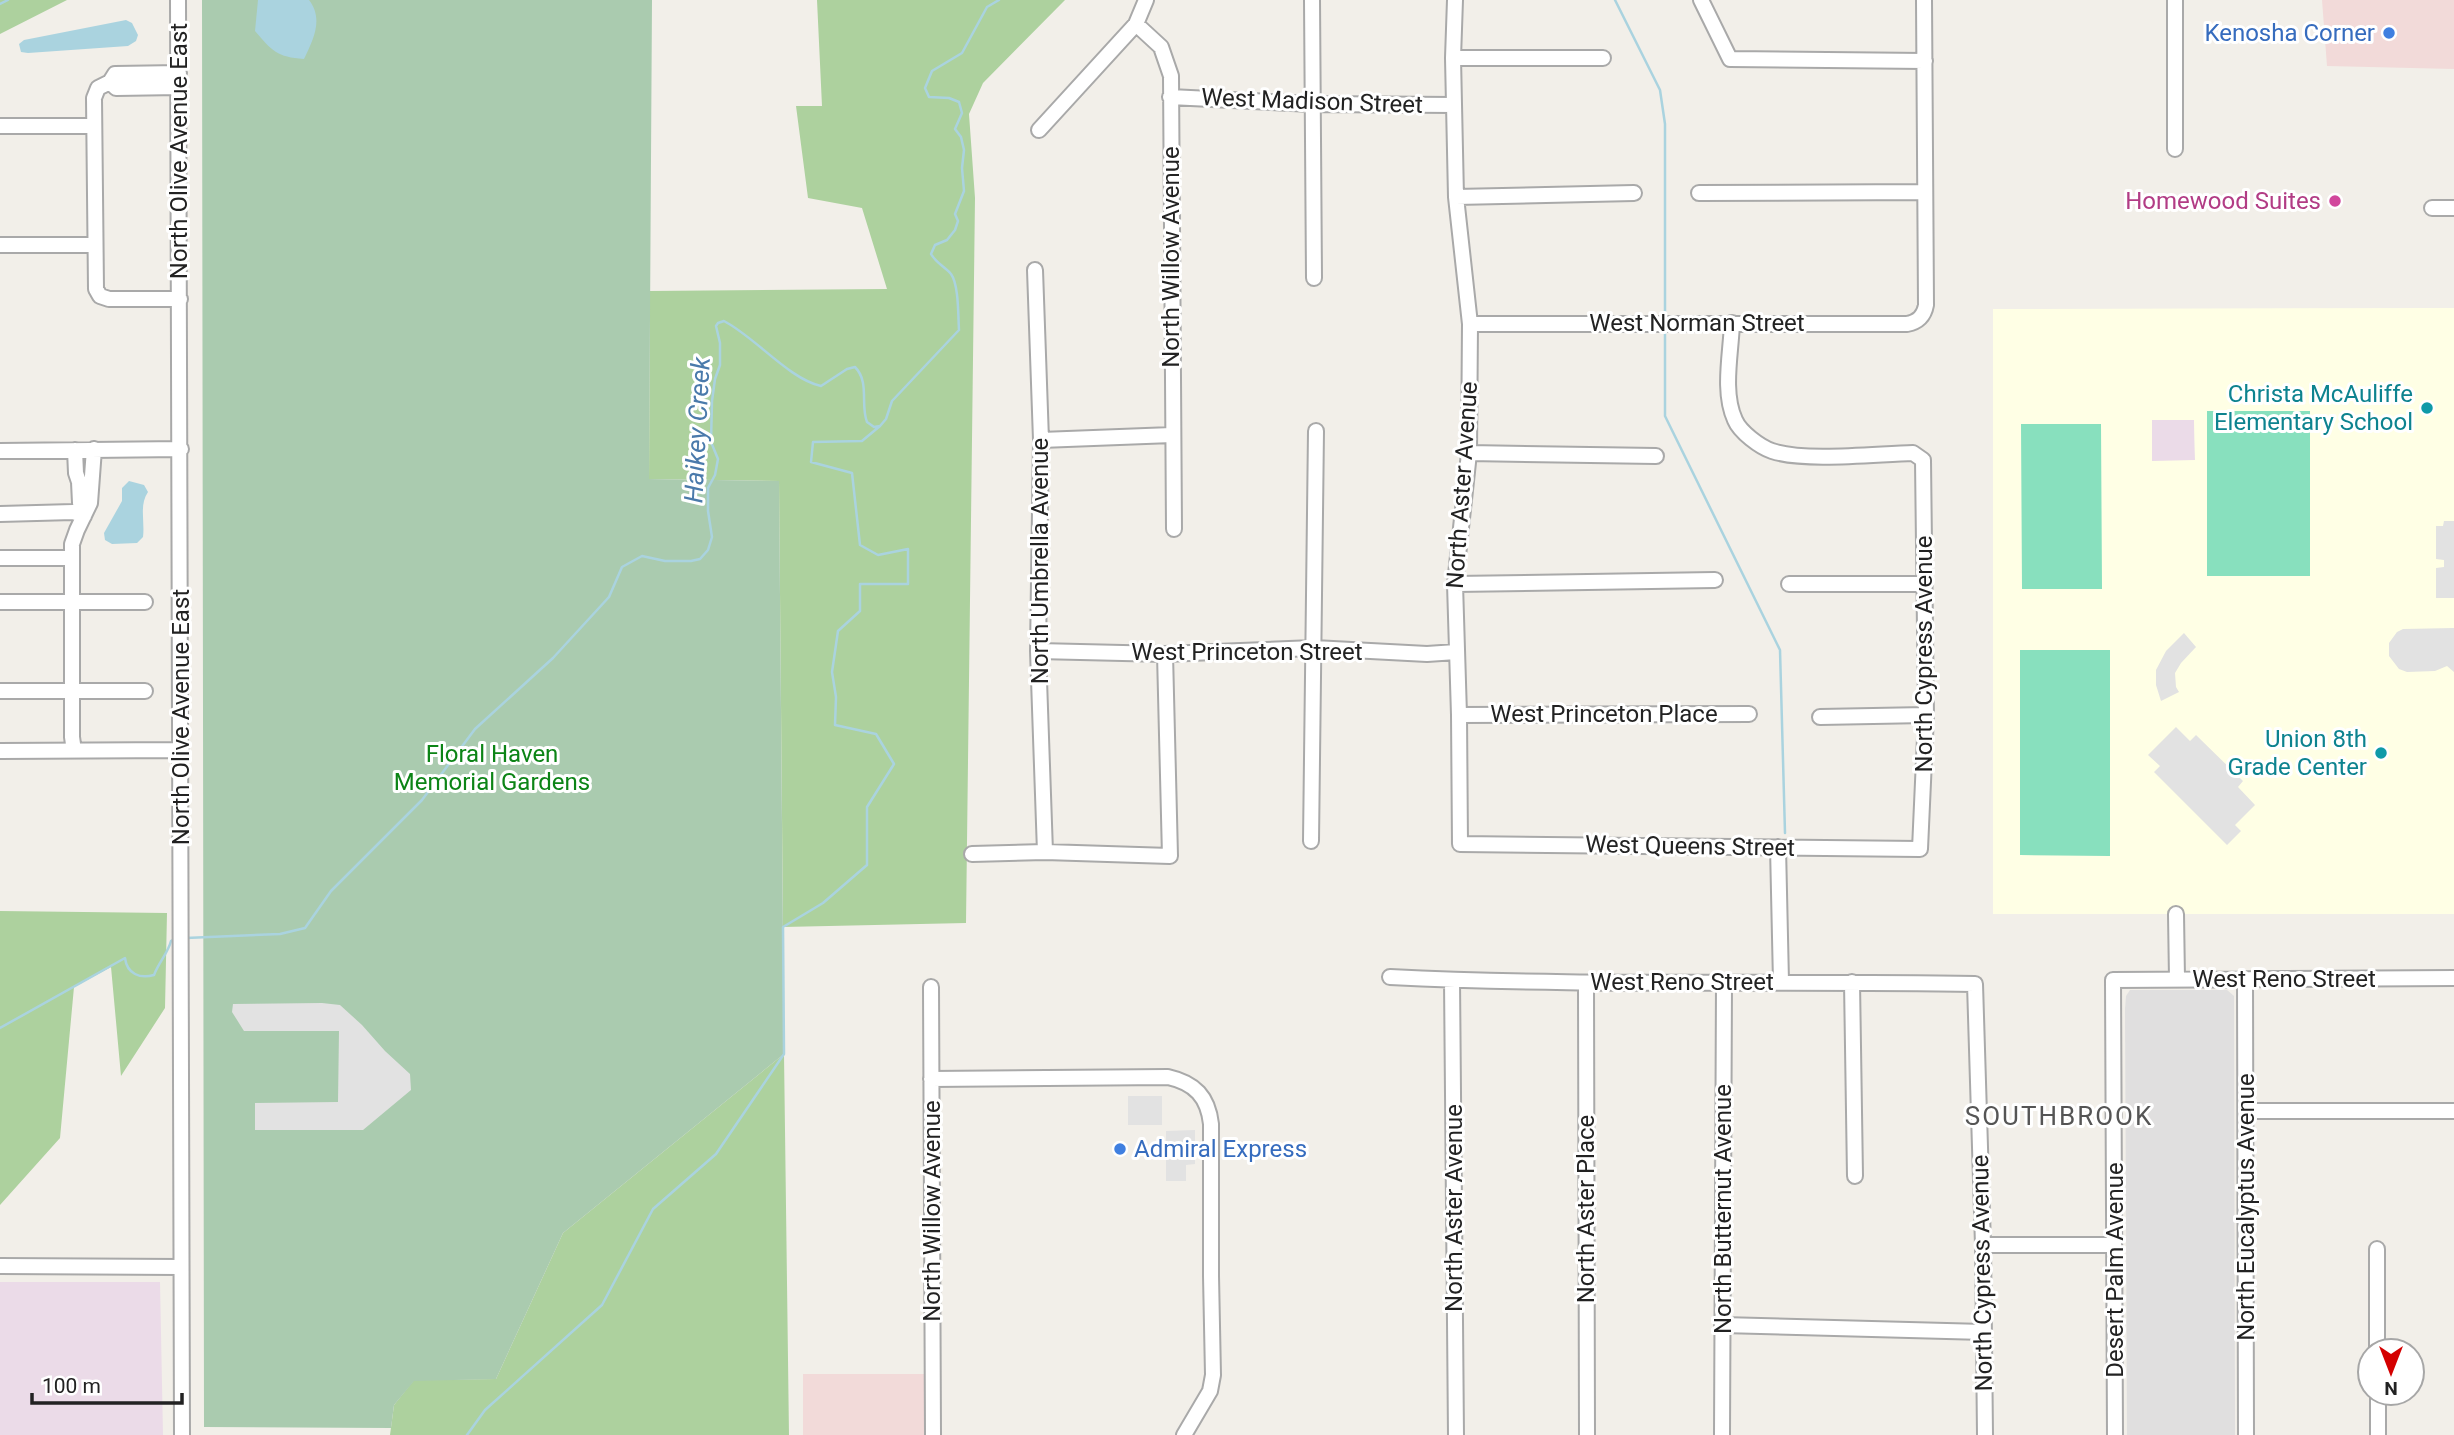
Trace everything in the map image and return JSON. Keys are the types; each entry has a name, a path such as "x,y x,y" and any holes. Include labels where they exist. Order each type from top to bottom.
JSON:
{"street":[{"name":"North Olive Avenue East","path":"178,0 182,1435"},
{"path":"1039,130 1136,23 1146,0"},
{"path":"1312,0 1314,278"},
{"name":"North Aster Avenue","path":"1455,0 1453,58 1456,197 1470,324 1469,453 1455,584 1460,844"},
{"path":"1701,0 1730,59 1925,61"},
{"path":"1699,193 1925,192 1924,0"},
{"path":"2175,0 2175,149"},
{"name":"North Willow Avenue","path":"1136,23 1161,47 1171,76 1174,529"},
{"path":"1453,58 1603,58"},
{"path":"179,80 136,81 114,74 110,82 103,84 95,92 94,245 95,284 100,296 109,299 180,299"},
{"name":"West Madison Street","path":"1170,97 1312,104 1454,105"},
{"path":"0,126 94,126"},
{"name":"West Norman Street","path":"1470,324 1907,324 1922,316 1926,305 1925,192"},
{"path":"1456,197 1633,193"},
{"path":"2432,208 2454,208"},
{"path":"0,245 94,245"},
{"name":"North Umbrella Avenue","path":"1035,270 1041,440 1038,651 1045,852"},
{"name":"North Cypress Avenue","path":"1732,323 1729,392 1735,422 1752,439 1770,451 1798,456 1913,453 1923,460 1926,715 1920,849"},
{"path":"1311,841 1316,431"},
{"path":"1041,440 1172,435"},
{"path":"73,744 72,558 76,530 90,503 94,449"},
{"path":"0,451 181,449"},
{"path":"75,450 80,503 84,516"},
{"path":"1469,453 1656,456"},
{"path":"0,514 73,512 84,516"},
{"path":"0,558 72,558"},
{"path":"1455,584 1715,580"},
{"path":"1789,584 1925,584"},
{"path":"0,602 145,602"},
{"name":"West Princeton Street","path":"1038,651 1165,654 1314,648 1427,654 1456,652"},
{"path":"972,853 1045,852 1170,856 1165,654"},
{"path":"0,691 145,691"},
{"name":"West Princeton Place","path":"1459,715 1749,714"},
{"path":"1820,717 1926,715"},
{"path":"0,751 73,744 181,750"},
{"name":"West Queens Street","path":"1460,844 1920,849"},
{"path":"1778,847 1781,982"},
{"path":"2176,914 2176,979"},
{"name":"West Reno Street","path":"1390,977 1586,983 1975,984"},
{"name":"West Reno Street","path":"2113,980 2454,978"},
{"name":"North Eucalyptus Avenue","path":"2245,979 2246,1435"},
{"name":"North Aster Avenue","path":"1452,980 1455,1435"},
{"name":"Desert Palm Avenue","path":"2113,980 2115,1435"},
{"path":"1852,982 1855,1176"},
{"name":"North Aster Place","path":"1586,983 1587,1435"},
{"name":"North Butternut Avenue","path":"1722,1435 1724,983"},
{"name":"North Cypress Avenue","path":"1975,984 1983,1245 1985,1435"},
{"name":"North Willow Avenue","path":"931,986 933,1435"},
{"path":"931,1079 1168,1077 1182,1080 1199,1092 1210,1111 1212,1124 1210,1276 1213,1375 1210,1391 1184,1435"},
{"path":"2246,1111 2454,1111"},
{"path":"1983,1245 2114,1245"},
{"path":"2377,1249 2377,1337"},
{"path":"0,1266 180,1267"},
{"path":"1723,1325 1984,1332"},
{"path":"2378,1407 2378,1435"}],"shaded area":[{"name":"Kenosha Corner","path":"2322,0 2454,0 2454,69 2327,66"},
{"path":"2454,308 2454,914 1993,914 1993,309","holes":["2152,420 2194,420 2195,460 2152,461"]},
{"path":"2152,420 2194,420 2195,461 2152,461"},
{"path":"2444,521 2454,521 2454,598 2436,598 2436,568 2444,567 2444,560 2436,559 2436,526 2443,526"},
{"name":"Union 8th Grade Center","path":"2454,628 2454,672 2447,666 2435,671 2407,672 2399,669 2389,656 2389,643 2397,632 2403,629"},
{"path":"2184,633 2196,647 2175,673 2179,692 2161,701 2156,685 2156,670 2166,651"},
{"path":"2176,727 2190,741 2196,735 2243,781 2238,787 2255,805 2235,825 2241,831 2227,845 2154,772 2160,766 2148,755"},
{"path":"2130,990 2227,990 2234,996 2235,1435 2127,1435 2125,1009 2126,996"},
{"path":"233,1004 340,1005 362,1025 410,1074 411,1090 363,1130 255,1130 255,1103 338,1102 339,1031 244,1031 232,1012"},
{"path":"1128,1096 1162,1096 1162,1125 1128,1125"},
{"path":"1195,1130 1195,1164 1186,1165 1186,1181 1166,1181 1166,1131"},
{"path":"0,1282 160,1282 163,1435 0,1435"},
{"path":"803,1374 924,1374 924,1435 803,1435"}],"green space":[{"path":"0,0 67,0 0,34"},
{"name":"Floral Haven Memorial Gardens","path":"202,0 652,0 649,479 779,481 784,1054 563,1233 496,1379 414,1381 394,1405 391,1428 204,1427"},
{"path":"817,0 1065,0 983,83 969,114 975,198 966,923 783,927 779,481 649,479 650,291 887,289 862,208 808,198 796,106 822,106"},
{"path":"2207,411 2310,411 2310,576 2207,576"},
{"path":"2021,424 2101,424 2102,589 2022,589"},
{"path":"2020,650 2110,650 2110,856 2020,855"},
{"path":"0,911 167,913 165,1008 121,1076 111,967 74,987 60,1138 0,1205"},
{"path":"784,1054 789,1435 390,1435 394,1405 414,1380 496,1379 563,1233"}],"water":[{"path":"258,0 309,0 316,15 316,30 304,59 287,57 276,52 255,31"},
{"path":"126,20 132,23 138,35 136,41 128,46 21,52 19,44 24,40"},
{"path":"129,481 144,485 148,492 143,508 143,537 137,543 112,544 105,540 104,533 122,501 122,488"}],"waterway":[{"path":"0,4 8,0"},
{"name":"Haikey Creek","path":"186,938 280,934 305,928 331,891 422,800 475,729 553,658 609,597 622,567 642,556 665,561 691,561 700,559 708,550 712,537 708,488 715,475 718,459 711,442 712,401 720,365 720,343 716,326 718,323 724,321 736,328 784,367 821,386 847,369 855,367 864,387 867,422 874,427 880,426 886,419 892,401 959,330 954,279 931,254 935,245 947,240 958,221 955,214 964,191 964,150 961,137 955,129 962,113 959,102 949,98 929,97 925,88 932,71 962,53 987,7 999,0"},
{"path":"1615,0 1660,90 1665,124 1665,315"},
{"path":"1665,332 1665,416 1780,650 1785,833"},
{"path":"467,1435 485,1410 602,1305 653,1209 716,1154 784,1054 783,927 823,903 867,865 867,807 894,764 876,734 835,725 836,697 832,672 838,631 860,611 860,584 908,584 908,549 878,555 860,545 852,473 811,462 813,442 862,441 880,426"},
{"name":"Haikey Creek","path":"0,1028 125,958 128,968 135,974 154,975 171,941 176,938"}],"place":[{"name":"Kenosha Corner","path":"2389,33"},
{"name":"Homewood Suites","path":"2335,201"},
{"name":"Christa McAuliffe Elementary School","path":"2427,408"},
{"name":"Union 8th Grade Center","path":"2381,753"},
{"name":"Admiral Express","path":"1120,1149"}],"district":[{"name":"SOUTHBROOK","path":"2059,1116"}]}
